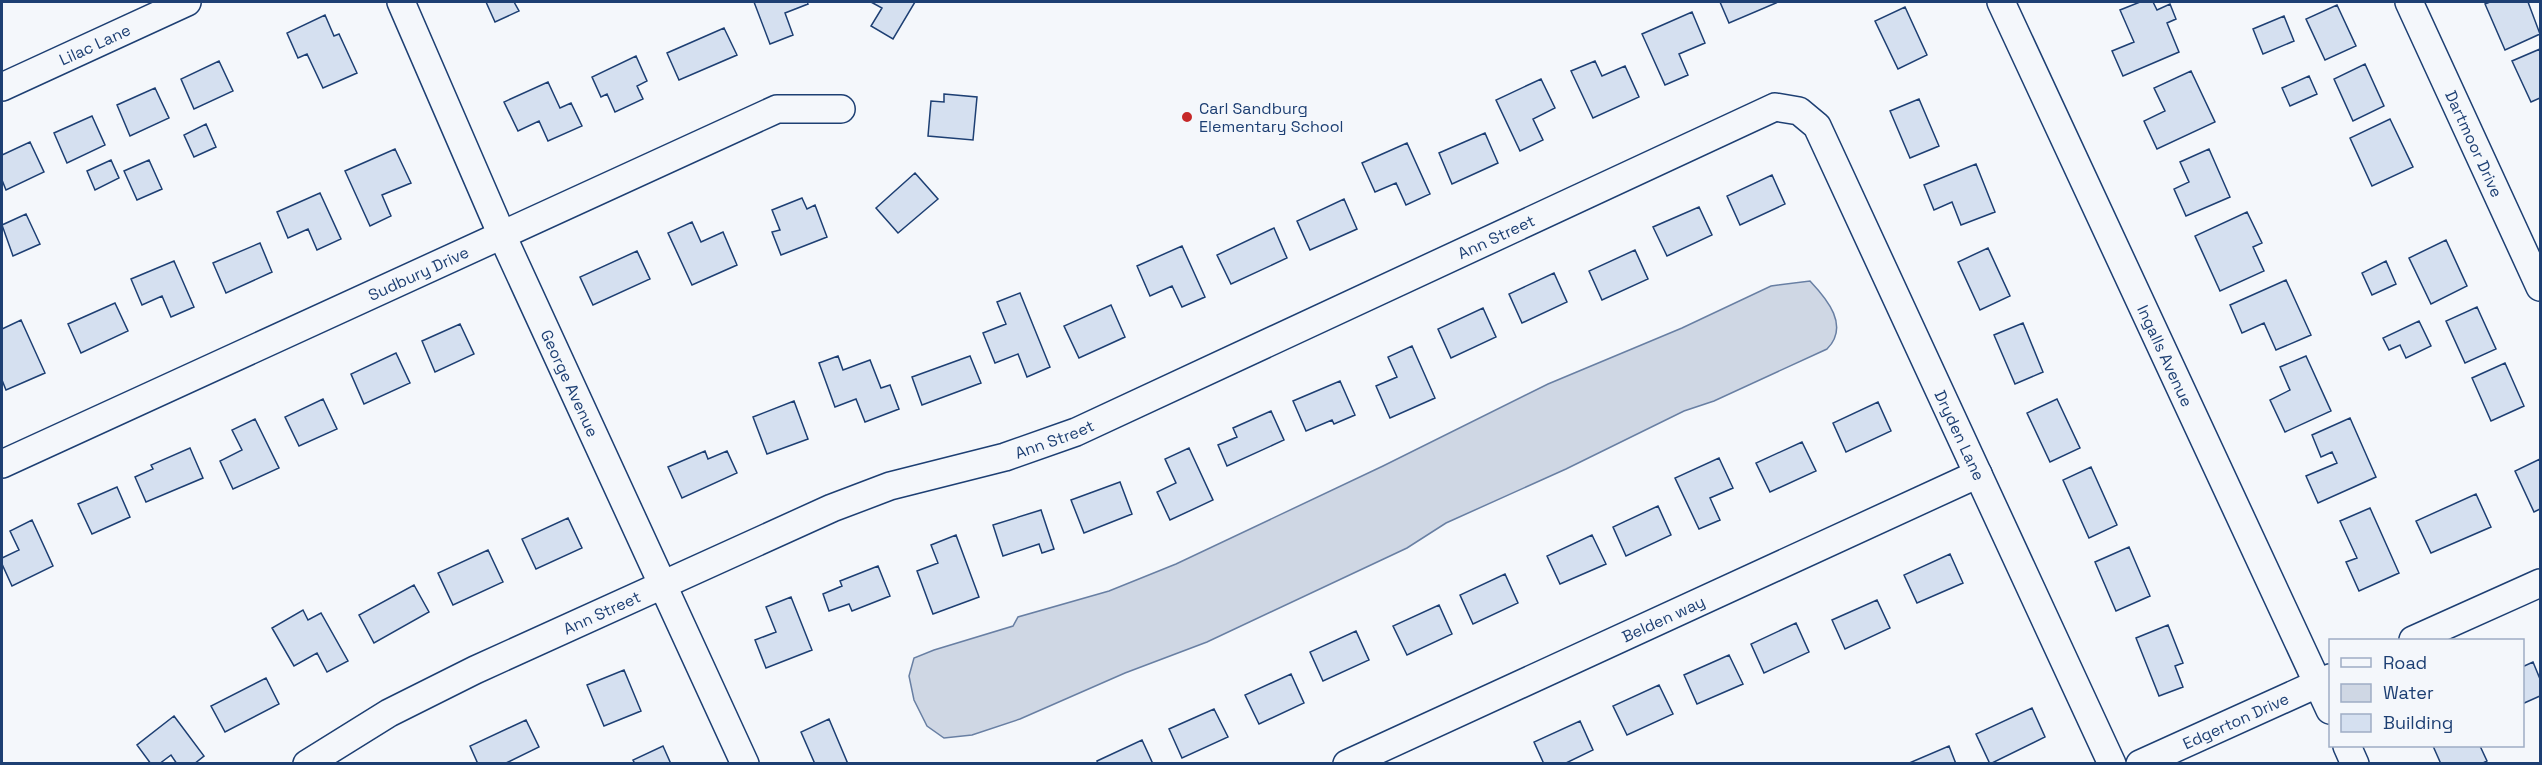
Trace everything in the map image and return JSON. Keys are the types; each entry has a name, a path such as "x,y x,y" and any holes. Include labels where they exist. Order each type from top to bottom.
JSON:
{"street":[{"name":"Lilac Lane","path":"2,87 187,2"},
{"name":"George Avenue","path":"400,2 501,233 745,764"},
{"name":"Ingalls Avenue","path":"2001,2 2324,681 2329,702"},
{"name":"Dartmoor Drive","path":"2409,2 2541,287"},
{"name":"Ann Street","path":"307,764 389,713 475,670 832,508 880,489 1005,457 1076,432 1775,107 1799,111"},
{"name":"Sudbury Drive","path":"2,464 501,233 777,109 841,109"},
{"name":"Dryden Lane","path":"1799,111 1817,126 2112,764"},
{"name":"Belden way","path":"1347,764 1978,474"},
{"path":"2415,639 2541,583"},
{"name":"Edgerton Drive","path":"2140,764 2324,681"},
{"path":"2347,747 2355,764"}],"water":[{"path":"1810,281 1834,313 1836,331 1834,340 1827,349 1714,401 1684,411 1566,469 1446,523 1407,548 1207,642 1125,673 1020,719 972,735 944,738 927,726 914,700 909,676 914,658 1013,626 1018,617 1109,591 1176,564 1383,466 1548,384 1682,328 1771,286"}],"building":[{"path":"486,2 514,2 519,11 495,22"},
{"path":"754,2 807,2 808,4 785,13 793,35 770,44"},
{"path":"871,2 915,2 893,39 871,26 882,8"},
{"path":"1720,2 1775,2 1776,3 1729,23"},
{"path":"2140,2 2153,2 2157,10 2170,4 2176,19 2167,23 2179,52 2123,76 2112,51 2134,42 2120,10"},
{"path":"2528,2 2540,34 2505,50 2485,4"},
{"path":"2337,5 2356,46 2325,60 2306,19"},
{"path":"1905,7 1927,55 1898,69 1875,21"},
{"path":"1692,12 1705,43 1679,54 1688,75 1665,85 1642,34"},
{"path":"325,15 334,36 339,34 357,73 323,88 307,54 298,58 287,33"},
{"path":"2284,16 2294,41 2263,54 2253,29"},
{"path":"724,28 737,55 679,80 667,53"},
{"path":"2540,49 2540,98 2531,102 2512,61"},
{"path":"636,56 647,81 637,86 643,99 615,112 607,94 601,97 592,77"},
{"path":"219,61 233,91 194,109 181,79"},
{"path":"1595,61 1602,76 1625,66 1639,97 1593,118 1571,71"},
{"path":"2365,64 2384,106 2353,121 2334,79"},
{"path":"2191,71 2215,122 2157,149 2144,121 2165,111 2154,88"},
{"path":"2309,76 2317,94 2290,106 2282,88"},
{"path":"1541,79 1555,108 1533,119 1543,140 1520,151 1496,100"},
{"path":"548,82 560,108 571,103 582,126 548,141 539,121 518,131 504,102"},
{"path":"155,88 169,118 130,136 117,105"},
{"path":"944,94 977,97 973,140 928,136 931,101 944,102"},
{"path":"1919,99 1939,146 1910,158 1890,111"},
{"path":"92,116 105,145 67,163 54,133"},
{"path":"2390,119 2413,167 2372,186 2350,138"},
{"path":"206,124 216,147 194,157 184,135"},
{"path":"1485,133 1498,163 1452,184 1439,153"},
{"path":"30,142 44,172 6,190 2,180 2,155"},
{"path":"1407,143 1430,194 1406,205 1396,183 1375,192 1362,163"},
{"path":"395,149 411,183 382,195 391,216 370,226 345,171"},
{"path":"2209,149 2230,197 2186,216 2174,189 2189,182 2180,162"},
{"path":"111,160 119,178 95,190 87,171"},
{"path":"149,160 162,189 137,200 124,171"},
{"path":"1976,164 1995,212 1961,225 1952,202 1934,210 1924,185"},
{"path":"915,173 938,199 898,233 876,208"},
{"path":"1772,175 1785,204 1740,225 1727,196"},
{"path":"320,193 341,239 317,250 308,229 288,238 277,212"},
{"path":"802,198 807,209 815,205 827,237 781,255 772,232 780,230 772,210"},
{"path":"1344,199 1357,229 1310,250 1297,221"},
{"path":"1699,207 1712,235 1667,256 1653,227"},
{"path":"2247,212 2262,243 2253,247 2264,271 2220,291 2195,236"},
{"path":"26,214 40,244 13,256 2,225"},
{"path":"692,222 701,242 723,232 737,265 692,285 668,233"},
{"path":"1274,228 1287,258 1231,284 1217,255"},
{"path":"2446,240 2467,286 2431,304 2409,258"},
{"path":"260,243 272,272 226,293 213,263"},
{"path":"1182,246 1205,297 1182,307 1172,286 1150,296 1137,266"},
{"path":"1988,248 2010,296 1980,310 1958,262"},
{"path":"1635,250 1648,279 1602,300 1589,271"},
{"path":"637,251 650,279 593,305 580,277"},
{"path":"174,261 194,307 171,317 162,296 142,305 131,279"},
{"path":"2386,261 2396,284 2372,295 2362,273"},
{"path":"1554,273 1567,302 1522,323 1509,294"},
{"path":"2286,280 2311,335 2276,350 2264,323 2242,333 2230,305"},
{"path":"1020,293 1050,367 1027,377 1018,354 995,363 983,333 1006,324 997,302"},
{"path":"115,303 128,331 81,353 68,324"},
{"path":"1111,305 1125,337 1079,358 1064,326"},
{"path":"2477,307 2496,349 2465,363 2446,321"},
{"path":"1483,308 1496,337 1451,358 1438,329"},
{"path":"21,320 45,373 6,390 2,380 2,329"},
{"path":"2419,321 2431,346 2406,358 2400,345 2389,350 2383,338"},
{"path":"2023,323 2043,372 2015,384 1994,335"},
{"path":"460,324 474,354 435,372 422,341"},
{"path":"1412,346 1435,398 1390,418 1376,386 1397,377 1388,357"},
{"path":"396,353 410,383 364,404 351,374"},
{"path":"838,356 843,370 870,360 881,388 890,385 899,409 865,422 856,399 835,407 819,363"},
{"path":"970,356 981,383 922,405 912,377"},
{"path":"2306,356 2331,411 2285,432 2270,400 2290,390 2280,367"},
{"path":"2505,363 2524,406 2491,421 2472,378"},
{"path":"1340,381 1355,415 1334,424 1332,420 1306,431 1293,401"},
{"path":"323,399 337,429 299,446 285,417"},
{"path":"2057,399 2080,448 2050,462 2027,413"},
{"path":"794,401 808,439 767,454 753,417"},
{"path":"1878,402 1891,431 1846,452 1833,423"},
{"path":"1271,411 1284,440 1227,466 1218,445 1237,437 1233,428"},
{"path":"2350,418 2376,477 2318,503 2306,476 2337,463 2332,452 2321,457 2312,435"},
{"path":"255,419 279,468 233,489 220,461 242,450 232,430"},
{"path":"1802,442 1816,471 1770,492 1756,463"},
{"path":"190,448 203,478 146,502 135,477 153,469 151,465"},
{"path":"1189,448 1213,500 1170,520 1157,492 1176,483 1165,459"},
{"path":"705,451 708,459 727,451 737,473 682,498 668,467"},
{"path":"1719,458 1733,488 1710,498 1720,520 1699,529 1675,478"},
{"path":"2540,459 2540,509 2534,512 2515,471"},
{"path":"2091,467 2117,525 2089,538 2063,480"},
{"path":"1120,482 1132,514 1084,533 1071,500"},
{"path":"117,487 130,517 92,534 78,504"},
{"path":"2476,494 2491,527 2431,553 2416,521"},
{"path":"1658,506 1671,535 1626,556 1613,527"},
{"path":"2370,508 2399,573 2359,591 2346,562 2357,558 2340,521"},
{"path":"1041,510 1054,549 1042,553 1039,544 1003,556 993,525"},
{"path":"568,518 582,548 536,569 522,539"},
{"path":"32,520 53,566 12,586 2,564 2,558 19,550 10,531"},
{"path":"956,535 979,597 933,614 917,571 938,563 931,545"},
{"path":"1592,535 1606,564 1560,584 1547,556"},
{"path":"2129,547 2150,596 2116,611 2095,562"},
{"path":"488,550 503,582 453,605 438,573"},
{"path":"1950,554 1963,583 1917,603 1904,575"},
{"path":"878,566 890,596 852,611 849,604 829,611 823,594 842,586 840,581"},
{"path":"1505,574 1518,603 1473,624 1460,595"},
{"path":"414,585 429,612 374,643 359,615"},
{"path":"791,597 812,650 766,668 755,640 776,632 766,607"},
{"path":"1877,600 1890,628 1845,649 1832,620"},
{"path":"1439,605 1452,634 1407,655 1393,626"},
{"path":"303,610 308,620 321,613 348,661 327,672 317,653 294,666 272,628"},
{"path":"1796,623 1809,652 1764,673 1751,644"},
{"path":"2168,625 2183,663 2175,666 2183,687 2159,696 2136,638"},
{"path":"1356,631 1369,660 1323,681 1310,652"},
{"path":"1729,655 1743,684 1697,704 1684,675"},
{"path":"2533,662 2540,679 2540,696 2524,703 2524,666"},
{"path":"624,670 641,711 604,726 587,685"},
{"path":"1291,674 1304,703 1259,724 1245,695"},
{"path":"266,678 279,704 225,732 211,706"},
{"path":"1659,685 1673,714 1627,735 1613,706"},
{"path":"2032,708 2045,737 1990,764 1976,734"},
{"path":"1214,709 1228,737 1182,758 1169,729"},
{"path":"174,716 204,756 194,764 177,764 171,755 159,764 151,764 137,745"},
{"path":"829,719 848,764 815,764 801,732"},
{"path":"526,720 539,747 504,764 478,764 470,746"},
{"path":"1580,721 1593,750 1564,764 1544,764 1534,742"},
{"path":"1142,740 1153,764 1098,764 1097,761"},
{"path":"663,746 671,764 635,764 633,760"},
{"path":"1949,746 1956,764 1907,764"},
{"path":"2433,747 2480,747 2487,761 2481,764 2441,764"}],"place":[{"name":"Carl Sandburg Elementary School","path":"1187,117"}]}
